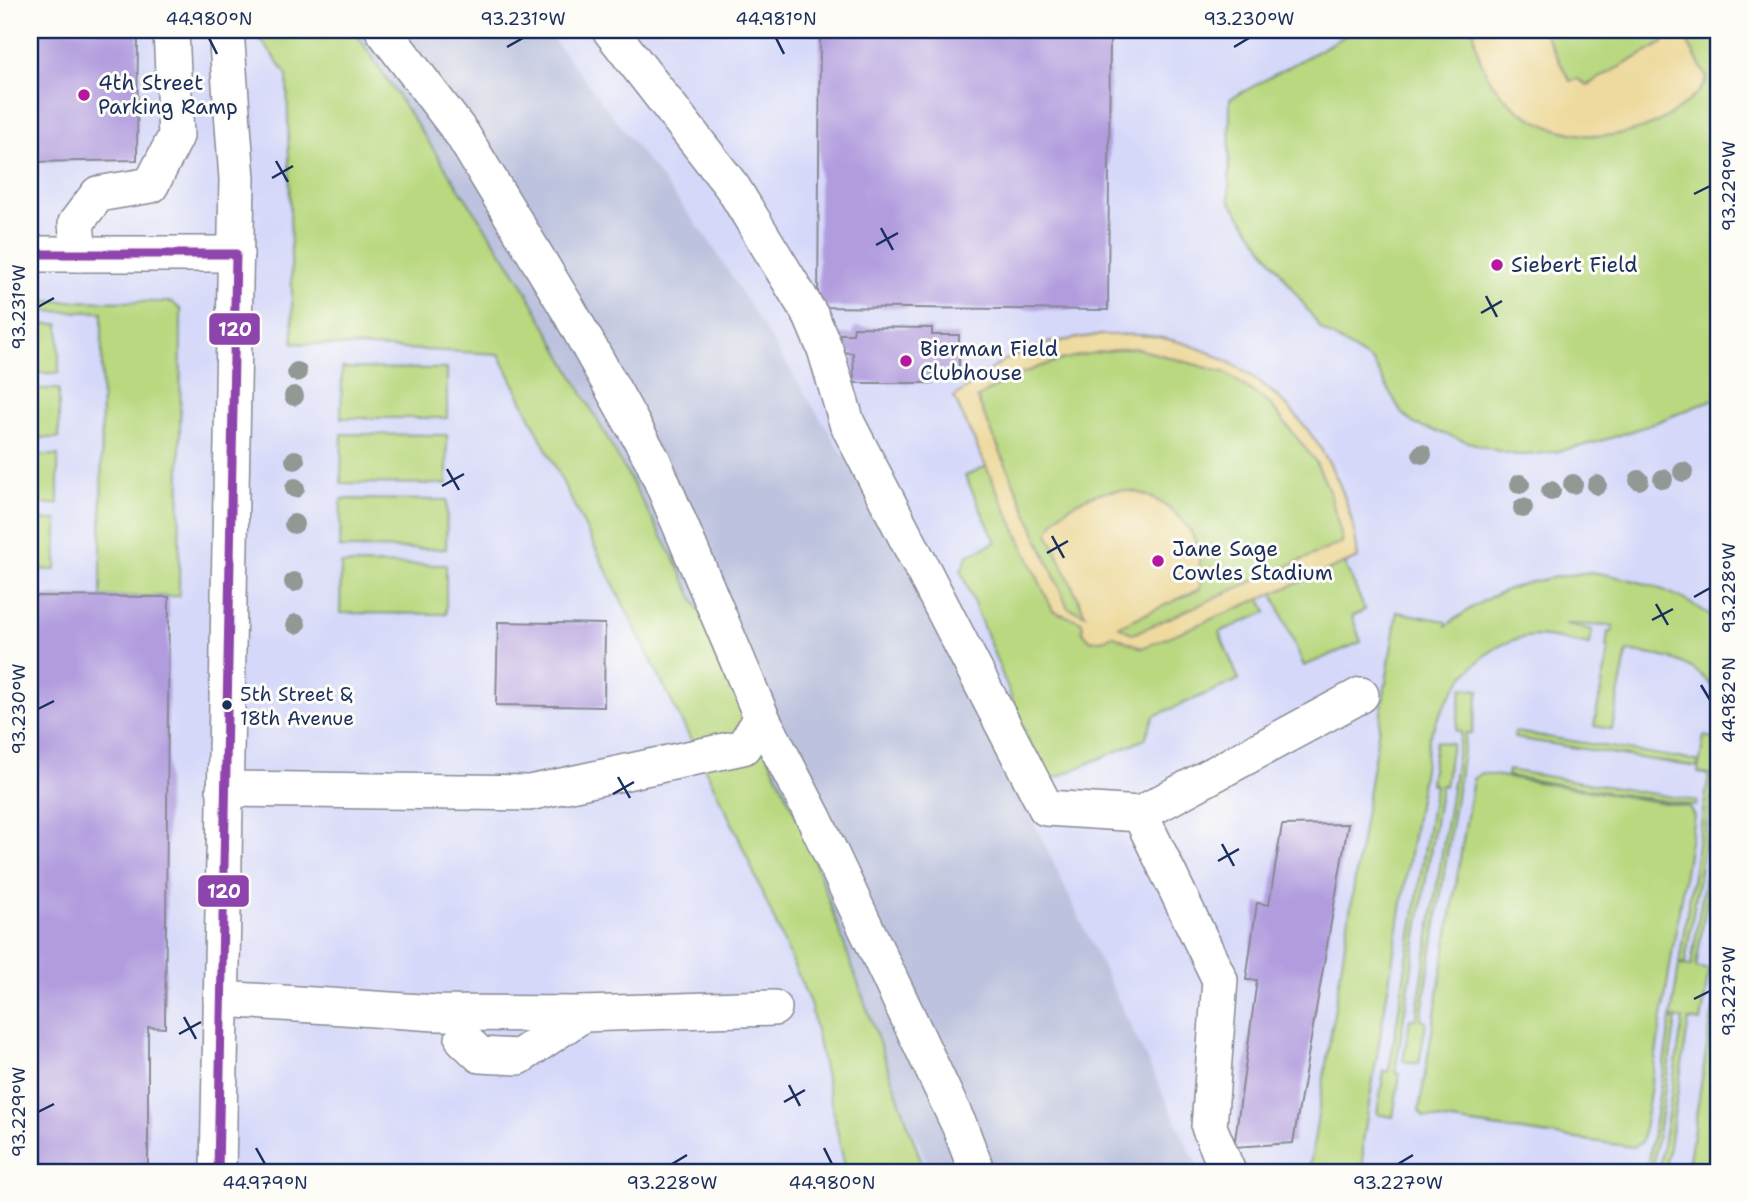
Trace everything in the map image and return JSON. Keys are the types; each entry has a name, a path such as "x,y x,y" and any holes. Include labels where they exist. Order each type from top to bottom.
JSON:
{"street":[{"path":"79,254 76,223 98,194 151,185 177,136 171,30"},
{"path":"218,1172 237,179 226,30"},
{"path":"383,30 462,134 568,309 653,461 762,718 814,818 960,1127 977,1172"},
{"path":"610,30 733,188 811,316 825,349 847,423 1046,808 1140,814 1361,695"},
{"path":"30,254 236,254"},
{"path":"224,789 529,793 743,747 762,718"},
{"path":"1140,814 1220,980 1209,1127 1228,1172"},
{"path":"220,999 436,1013 478,994 523,993 583,1014 774,1008"},
{"path":"436,1013 463,1039 550,1036 583,1014"}],"shaded area":[{"path":"30,30 254,30 465,318 540,315 623,462 931,1172 30,1172"},
{"path":"354,30 546,30 708,239 910,561 1200,1172 931,1172 623,462 520,280"},
{"path":"546,30 1718,30 1718,1172 1200,1172 910,561 708,239"}],"green space":[{"path":"254,30 354,30 520,280 677,564 805,834 925,1172 846,1172 810,1003 733,825 499,354 293,343 287,75"},
{"name":"Siebert Field","path":"1356,30 1718,30 1718,397 1647,426 1597,442 1547,453 1523,455 1486,447 1414,424 1401,412 1373,362 1322,330 1229,200 1230,99"},
{"path":"30,301 172,302 181,310 179,596 101,597 102,312 30,311"},
{"path":"30,324 59,324 59,373 30,373"},
{"name":"Jane Sage Cowles Stadium","path":"1098,335 1151,336 1192,346 1229,362 1263,385 1293,412 1318,444 1337,479 1351,518 1358,558 1345,564 1365,610 1352,616 1361,642 1304,666 1273,594 1261,599 1267,612 1219,632 1239,680 1154,716 1145,739 1045,782 961,571 968,555 996,542 965,476 987,466 954,397 1003,361 1049,343"},
{"path":"342,368 447,369 447,418 341,418"},
{"path":"30,389 59,389 59,438 30,438"},
{"path":"342,434 447,435 447,484 341,483"},
{"path":"30,455 58,455 58,504 30,504"},
{"path":"341,499 447,500 446,549 340,548"},
{"path":"30,520 57,520 56,570 30,569"},
{"path":"341,564 446,565 446,614 340,613"},
{"path":"1591,572 1656,587 1684,599 1715,618 1718,622 1718,693 1698,672 1678,661 1627,651 1612,729 1594,726 1609,649 1606,648 1608,632 1612,632 1613,626 1565,624 1592,630 1590,645 1542,637 1526,637 1508,642 1492,650 1465,675 1444,706 1429,738 1363,1141 1363,1172 1309,1172 1397,612 1446,621 1446,626 1481,602 1514,587 1549,578"},
{"path":"1462,688 1479,690 1472,733 1466,733 1421,1020 1426,1022 1419,1064 1403,1061 1410,1019 1416,1019 1461,732 1456,731"},
{"path":"1515,732 1698,761 1697,767 1514,738"},
{"path":"1704,736 1718,739 1718,776 1715,776 1685,964 1679,963 1709,775 1698,773"},
{"path":"1436,741 1452,744 1445,786 1441,785 1395,1073 1400,1074 1393,1117 1377,1114 1384,1071 1389,1072 1435,785 1430,783"},
{"path":"1508,770 1697,801 1696,806 1507,776"},
{"path":"1481,773 1689,807 1694,816 1642,1142 1633,1147 1424,1117 1419,1111 1473,779"},
{"path":"1718,797 1718,829 1696,967 1709,970 1701,1022 1689,1020 1665,1172 1659,1172 1683,1019 1671,1017 1679,965 1691,966"},
{"path":"1718,978 1718,1172 1687,1172"},
{"path":"1671,1019 1676,1020 1652,1172 1647,1172"}],"sand":[{"path":"1474,30 1543,30 1570,81 1578,79 1587,85 1663,43 1665,30 1681,30 1707,78 1698,93 1674,112 1645,128 1613,135 1580,134 1549,126 1521,112 1498,90 1482,63"},
{"path":"1098,335 1151,336 1192,346 1229,362 1263,385 1293,412 1318,444 1337,479 1351,518 1358,558 1142,648 1112,635 1091,641 1083,632 1082,622 1053,611 954,397 1003,361 1049,343","holes":["1135,348 1226,373 1271,405 1316,462 1329,490 1343,542 1133,634 1119,626 1200,589 1197,549 1193,536 1183,521 1152,498 1123,491 1097,494 1072,505 1054,522 1048,533 1085,614 1068,608 977,398 1014,377 1052,362 1092,353"]}],"building":[{"name":"4th Street Parking Ramp","path":"30,30 138,30 137,160 30,162"},
{"path":"820,30 1110,30 1108,310 818,307"},
{"name":"Bierman Field Clubhouse","path":"854,327 932,328 932,335 959,335 959,370 932,370 932,383 854,383 853,353 838,352 839,334 853,334"},
{"path":"30,596 169,597 165,1028 148,1027 148,1172 30,1172"},
{"path":"498,622 605,624 604,707 496,705"},
{"path":"1348,824 1293,1143 1234,1147 1257,980 1246,980 1257,903 1269,905 1282,825"}],"transit line":[{"name":"120","path":"30,254 236,254 218,1172"}],"place":[{"name":"4th Street Parking Ramp","path":"84,95"},
{"name":"Siebert Field","path":"1497,265"},
{"name":"Bierman Field Clubhouse","path":"906,361"},
{"name":"Jane Sage Cowles Stadium","path":"1158,561"},
{"name":"5th Street & 18th Avenue","path":"227,705"}]}
